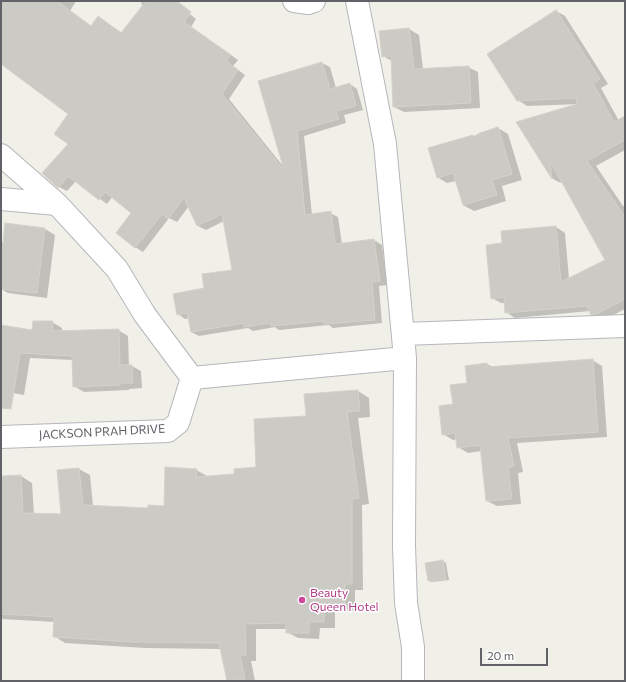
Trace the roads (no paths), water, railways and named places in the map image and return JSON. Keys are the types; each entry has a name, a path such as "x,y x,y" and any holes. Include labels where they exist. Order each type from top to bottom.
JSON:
{"street":[{"path":"294,1 308,3 314,1"},
{"path":"357,1 385,144 405,358 404,545 406,603 413,648 413,681"},
{"path":"1,155 57,204 117,269 145,315 192,378 405,358"},
{"path":"1,199 57,204"},
{"path":"403,334 625,326"},
{"name":"JACKSON PRAH DRIVE","path":"1,437 168,431 178,423 192,378"}],"place":[{"name":"Beauty Queen Hotel","path":"302,600"}]}
